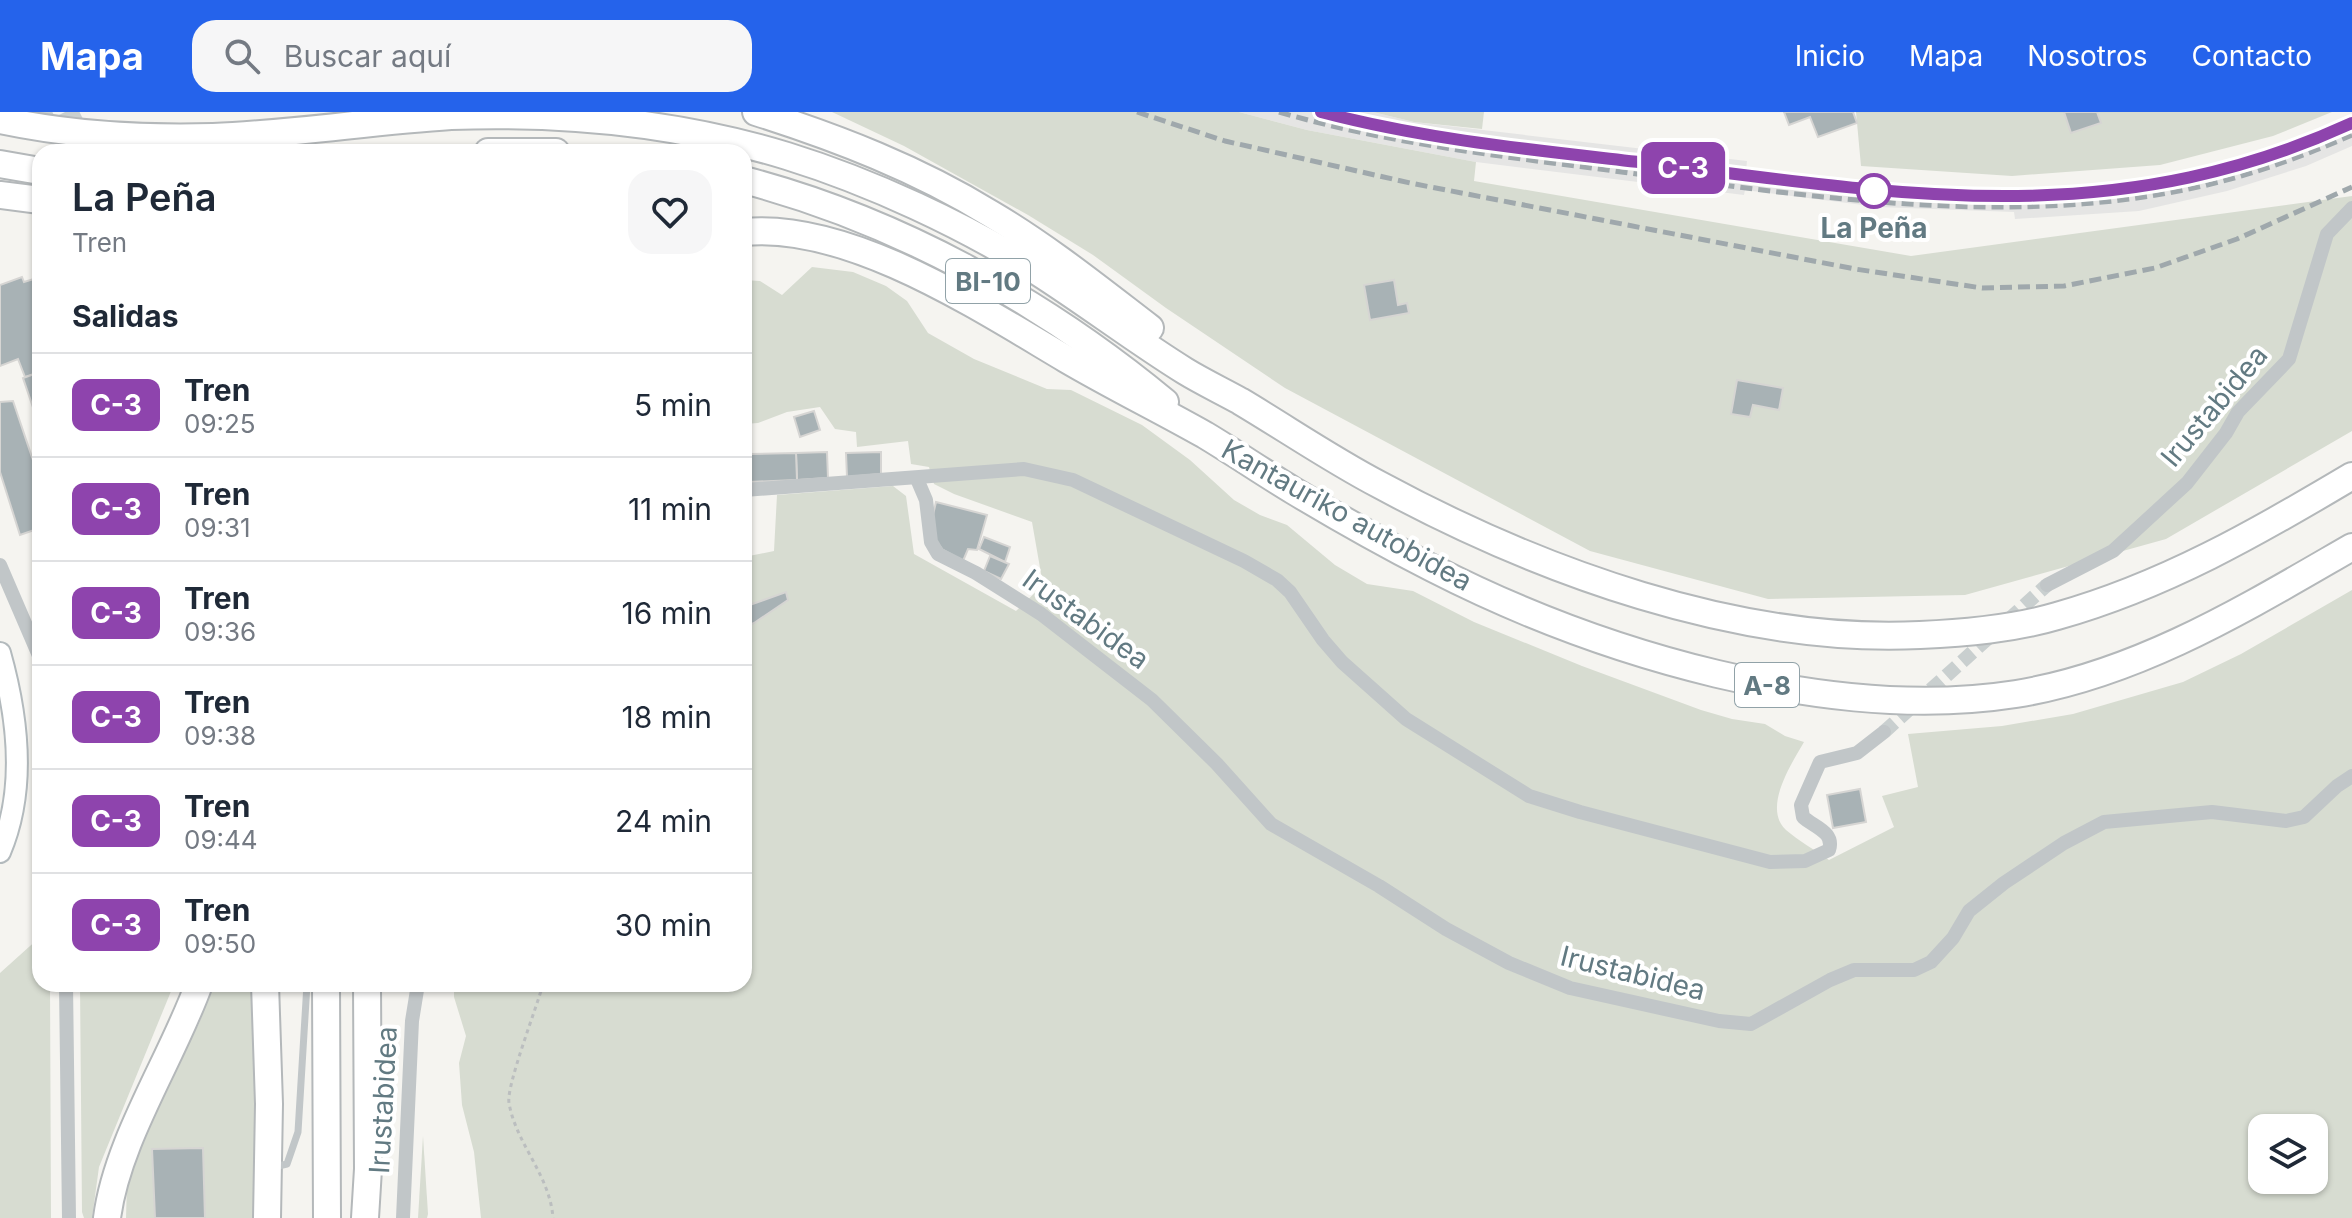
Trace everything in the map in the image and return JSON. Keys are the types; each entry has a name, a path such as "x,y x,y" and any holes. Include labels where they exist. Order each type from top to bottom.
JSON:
{"highway":[{"path":"756,112 819,132 910,170 993,214 1194,360 1238,400"},
{"name":"BI-10","path":"0,120 70,133 216,137 454,116 536,115 584,117 711,136 741,144"},
{"name":"BI-10","path":"752,147 862,184 968,231 1037,271 1185,371 1238,400"},
{"path":"0,164 32,170"},
{"name":"BI-10","path":"752,182 837,209 966,268 1137,379 1204,435"},
{"path":"752,232 808,237 870,255 984,311 1124,393 1204,435"},
{"name":"Kantauriko autobidea","path":"1238,400 1376,483 1524,553 1634,593 1713,615 1784,629 1873,637 1965,633 2052,618 2128,593 2212,556 2352,476"},
{"name":"Kantauriko autobidea","path":"1204,435 1363,531 1436,570 1522,608 1613,643 1716,675 1794,690 1914,701 2016,694 2074,680 2141,659 2225,620 2352,547"},
{"path":"107,1218 110,1191 124,1153 195,992"},
{"path":"265,992 269,1104 267,1218"},
{"path":"269,1104 278,992"},
{"path":"326,992 327,1218"},
{"path":"326,1120 336,992"},
{"path":"365,1218 368,1169 367,992"}],"street":[{"name":"Irustabidea","path":"2047,585 2113,551 2187,483 2226,433 2238,412 2289,359 2327,234 2352,208"},
{"path":"752,489 1024,469 1073,480 1244,561 1277,580 1290,592 1342,662 1406,719 1529,796 1770,862 1805,861 1829,850 1832,843 1828,835 1803,817 1801,805 1820,762 1857,753 1884,732"},
{"name":"Irustabidea","path":"917,479 926,500 931,542 938,554 976,573 1041,614 1152,700 1217,764 1271,824 1379,886 1446,929 1509,963 1570,988 1703,1017 1751,1024 1854,970 1914,970 1931,962 1953,938 1969,911 2064,843 2104,822 2212,812 2286,821 2304,817 2352,776"},
{"path":"0,565 32,639"},
{"path":"0,653 13,712 19,760 11,812 0,852"},
{"path":"66,992 69,1218"},
{"name":"Irustabidea","path":"403,1218 412,1021 417,992"}],"lane":[{"path":"268,1168 287,1164 298,1132 307,992"}],"path":[{"path":"541,992 508,1100 518,1132 539,1168 553,1218"}],"shaded area":[{"path":"832,112 1239,112 1307,130 1476,162 1474,181 1911,256 2352,196 2352,431 2166,539 1965,595 1768,599 1590,551 1285,388 1093,255 1028,215 904,146"},
{"path":"1239,112 1373,112 1414,122 1747,161 1746,171 1976,193 2014,193 2014,188 2176,176 2240,160 2308,135 2352,114 2352,146 2306,166 2227,191 2139,211 2015,219 2014,212 1879,207 1745,190 1744,195 1476,162 1307,130"},
{"path":"1373,112 1484,112 1482,129 1414,122"},
{"path":"1856,112 2332,112 2273,136 2160,165 2012,176 1861,166"},
{"path":"812,267 853,272 886,286 907,301 928,333 974,359 1047,389 1071,390 1142,425 1190,460 1234,500 1260,515 1287,525 1335,565 1367,584 1413,591 1474,622 1582,666 1701,710 1765,724 1785,736 1804,742 1778,798 1779,821 1786,830 1829,860 1894,827 1882,796 1918,787 1908,734 2002,726 2073,714 2183,682 2241,654 2352,590 2352,1218 481,1218 474,1152 462,1105 459,1063 466,1036 454,992 752,992 752,555 774,551 777,495 893,486 906,496 914,554 1016,611 1043,585 1032,522 934,484 929,467 911,464 908,441 857,447 856,432 835,429 820,407 787,412 752,423 752,280 760,281 782,295"},
{"path":"32,944 32,992 50,992 51,1218 0,1218 0,973"},
{"path":"80,992 171,992 99,1167 92,1218 84,1218"},
{"path":"210,992 255,992 255,1218 126,1218 127,1181 143,1140 200,1021"},
{"path":"423,1136 428,1214 427,1218 418,1218"}],"building":[{"path":"1784,112 1853,112 1857,123 1818,137 1810,117 1789,125"},
{"path":"2064,112 2097,112 2101,123 2071,133"},
{"path":"22,277 24,282 32,280 32,375 25,377 18,359 0,366 0,285"},
{"path":"1394,280 1398,305 1407,303 1409,313 1370,320 1364,285"},
{"path":"32,375 32,404 23,378"},
{"path":"1737,380 1783,388 1779,410 1753,405 1750,417 1731,414"},
{"path":"13,401 32,457 32,531 20,535 0,472 0,402"},
{"path":"814,411 820,430 800,437 794,417"},
{"path":"827,452 828,478 797,480 796,453"},
{"path":"881,452 881,474 847,477 846,453"},
{"path":"796,453 797,480 752,482 752,454"},
{"path":"936,502 987,515 977,550 968,549 963,561 943,550 936,541 933,515"},
{"path":"984,537 1010,547 1005,562 979,549"},
{"path":"990,556 1009,564 1001,579 984,571"},
{"path":"786,592 788,600 752,624 752,604"},
{"path":"1860,789 1866,822 1833,828 1827,795"},
{"path":"203,1148 205,1218 155,1218 152,1149"}],"tunnel":[{"path":"38,112 53,144"},
{"path":"65,112 81,144"},
{"path":"1884,732 2047,585"}],"railway":[{"path":"1137,112 1225,141 1410,183 1855,269 1982,288 2064,286 2155,268 2237,239 2352,187"},
{"path":"1279,112 1367,134 1457,150 1778,192 1920,205 1991,207 2133,199 2203,186 2279,164 2352,135"},
{"path":"1669,166 1871,190"}],"train":[{"name":"C-3","path":"1321,112 1443,137 1576,155 1873,191 1974,197 2069,196 2190,179 2275,155 2352,123"}],"place":[{"name":"La Peña","path":"1874,191"}]}
